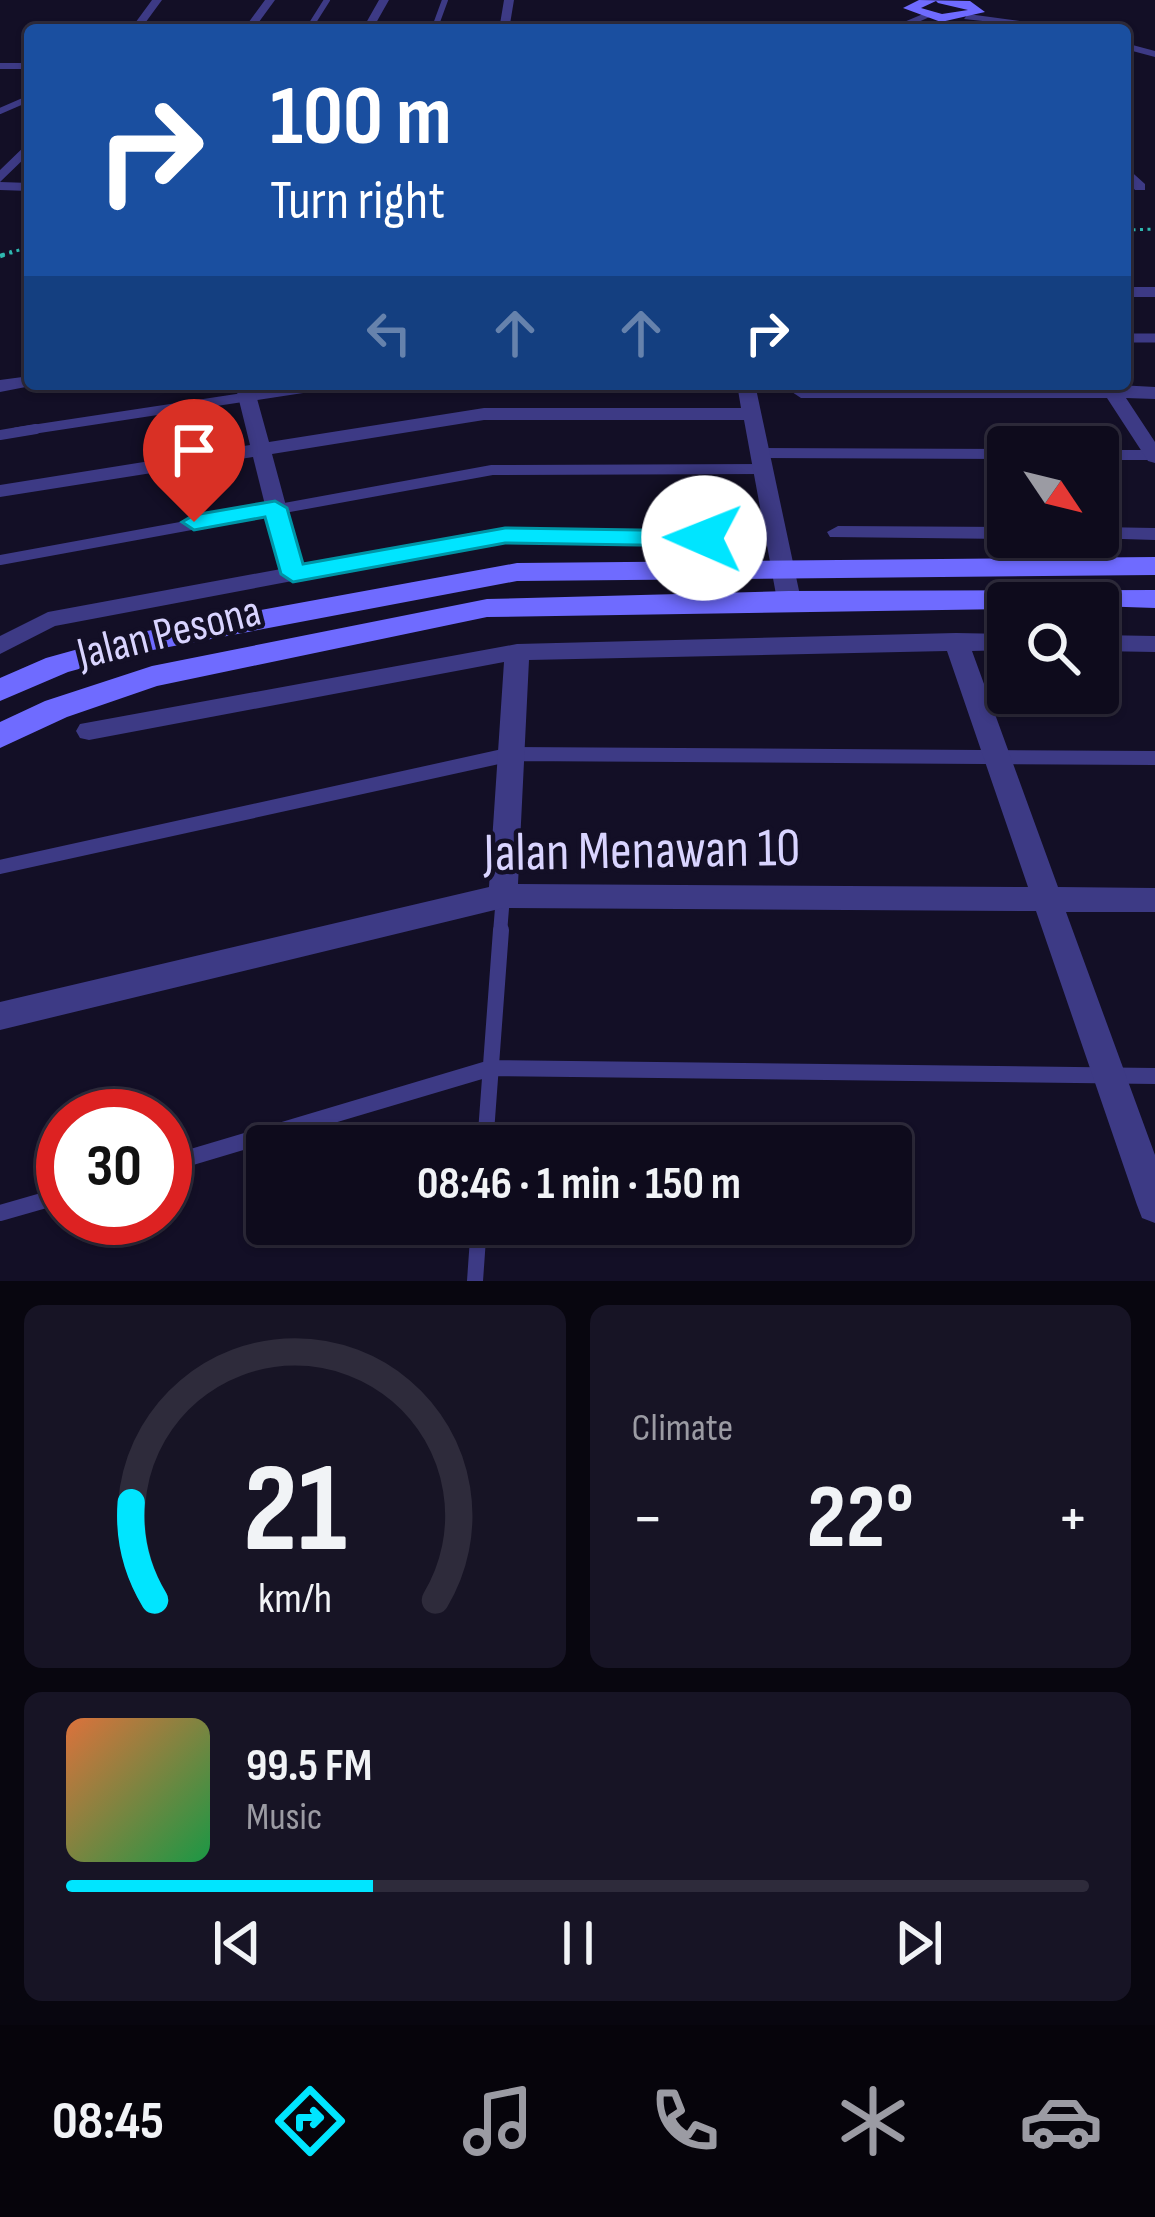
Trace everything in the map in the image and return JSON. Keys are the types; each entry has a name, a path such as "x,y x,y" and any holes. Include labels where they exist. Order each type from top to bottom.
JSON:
{"street":[{"path":"140,24 158,0"},
{"path":"894,24 909,8 931,0"},
{"path":"941,0 959,1 973,14"},
{"path":"909,8 927,16"},
{"path":"905,24 927,16 973,14 1025,24"},
{"path":"1131,40 1155,54"},
{"path":"0,182 24,153"},
{"path":"1131,177 1139,187"},
{"path":"747,390 789,600"},
{"path":"801,392 956,390"},
{"path":"1111,390 1155,456"},
{"path":"246,391 293,574"},
{"path":"0,491 500,413 752,414"},
{"path":"838,532 987,533"},
{"path":"1119,533 1155,534"},
{"path":"0,646 48,620 505,535 704,538"},
{"name":"Jalan Pesona","path":"0,690 57,665 136,643 495,574 782,566 1155,566"},
{"name":"Jalan Pesona","path":"0,736 56,709 152,677 487,608 789,600 1155,599"},
{"path":"956,641 1155,1205"},
{"path":"89,731 517,652 987,642"},
{"path":"1119,643 1155,644"},
{"path":"503,896 517,652"},
{"name":"Jalan Menawan 10","path":"0,1016 503,896 1155,900"}],"lane":[{"path":"0,435 246,391"},
{"path":"0,560 492,470 987,455"},
{"path":"1119,455 1155,456"},
{"path":"0,867 512,754 1155,758"},
{"path":"487,1125 503,896"},
{"path":"192,1157 491,1068 1155,1076"},
{"path":"0,1213 36,1203"},
{"path":"475,1281 478,1245"}],"route":[{"path":"194,522 275,508 293,574 505,535 704,538"}]}
